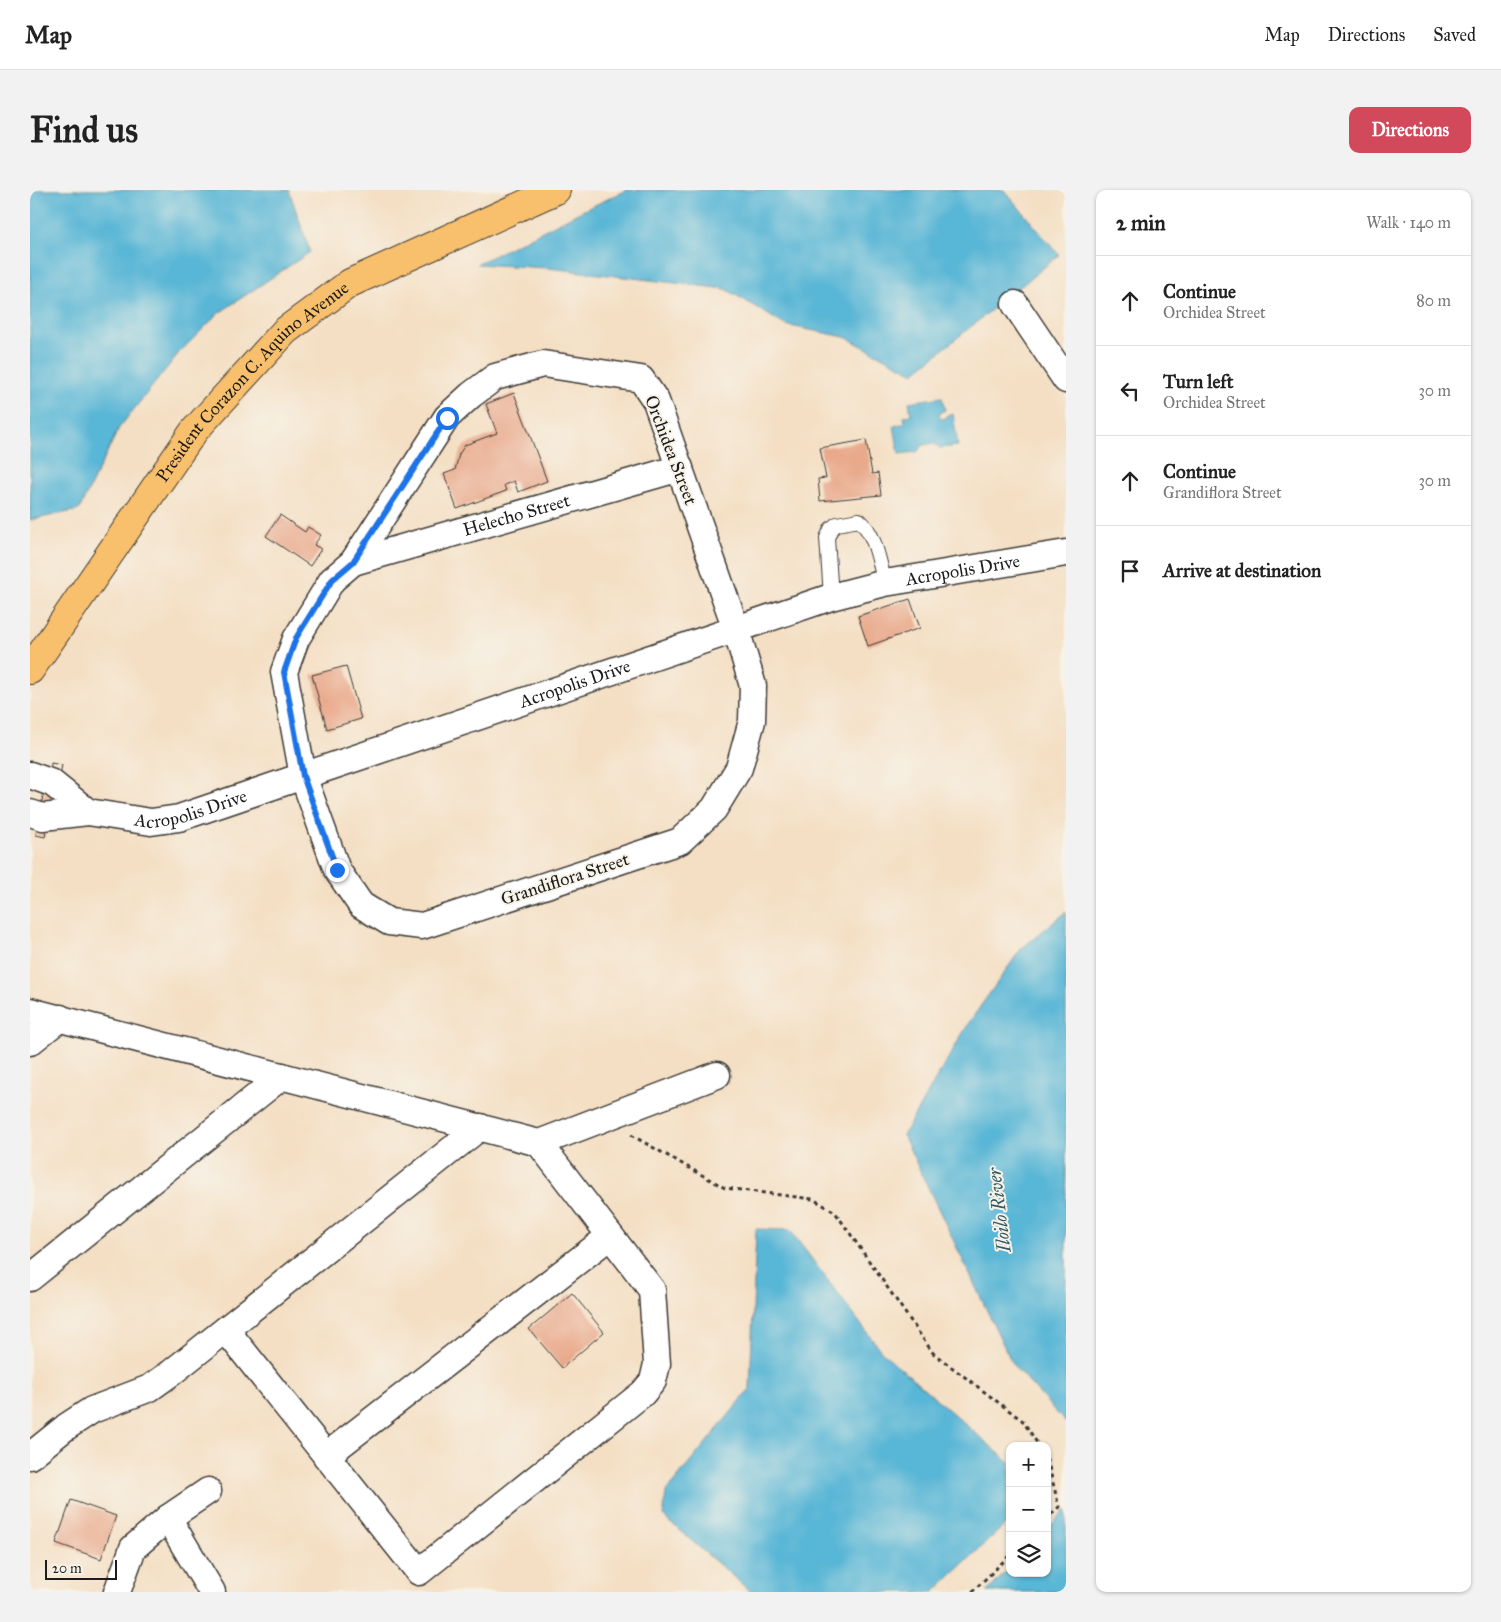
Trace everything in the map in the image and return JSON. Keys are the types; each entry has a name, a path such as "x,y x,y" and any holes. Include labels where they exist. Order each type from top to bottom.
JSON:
{"main road":[{"name":"President Corazon C. Aquino Avenue","path":"30,670 194,431 285,331 350,283 556,190"}],"street":[{"path":"1015,304 1065,378"},
{"name":"Orchidea Street","path":"303,776 284,672 296,638 332,580 353,562 447,418 471,395 495,377 543,364 641,379 656,401 736,629"},
{"name":"Helecho Street","path":"353,562 680,468"},
{"name":"Acropolis Drive","path":"30,813 43,817 88,812 151,822 179,818 831,597 885,583 1066,553"},
{"name":"Grandiflora Street","path":"303,776 337,870 361,906 388,922 422,926 680,841 714,809 739,768 752,721 753,686 736,629"},
{"name":"Acropolis Drive","path":"30,775 52,784 88,812"},
{"path":"30,1010 539,1143 717,1075"},
{"path":"30,1042 60,1018"},
{"path":"30,1278 282,1076"},
{"path":"30,1456 66,1427 92,1410 150,1388 226,1330 480,1127"},
{"path":"226,1330 418,1572 643,1393 653,1381 657,1364 652,1290 539,1143"},
{"path":"326,1456 610,1236"},
{"path":"116,1592 133,1548 168,1518 208,1491"},
{"path":"168,1518 212,1592"}],"lane":[{"path":"831,597 827,538 831,529 836,524 859,520 865,525 875,547 885,583"}],"path":[{"path":"602,1119 725,1188 813,1198 835,1212 933,1353 1023,1421 1036,1442"},
{"path":"1051,1475 1059,1507 1051,1514"},
{"path":"972,1592 1006,1559"}],"water":[{"path":"30,190 289,190 310,252 219,313 178,354 119,428 79,510 30,520"},
{"path":"627,190 1004,190 1059,255 914,373 845,337 785,325 726,289 548,268 477,264"},
{"path":"942,397 945,410 939,416 942,419 953,414 958,446 940,448 933,443 924,445 917,452 899,454 894,426 905,423 904,416 911,415 909,402"},
{"name":"Iloilo River","path":"1066,912 1066,1423 1013,1365 903,1135 970,1021 1021,949"},
{"path":"756,1229 790,1230 881,1351 1006,1460 1006,1524 934,1592 751,1592 663,1516 666,1492 750,1389"},
{"path":"1066,1510 1066,1592 987,1592 1006,1572 1006,1577 1051,1577 1051,1525"}],"building":[{"path":"514,393 547,481 518,492 514,481 504,485 506,491 457,509 444,474 455,470 459,454 465,445 497,433 486,404"},
{"path":"866,440 872,474 878,473 881,495 820,501 818,479 826,478 820,448"},
{"path":"280,515 305,532 308,527 321,535 314,545 321,549 310,566 266,536"},
{"path":"910,599 920,628 868,646 858,616"},
{"path":"346,666 361,719 327,729 312,675"},
{"path":"51,763 62,765 60,775 50,773"},
{"path":"44,791 56,794 53,808 41,806"},
{"path":"37,826 47,827 45,837 36,835"},
{"path":"572,1293 604,1332 562,1368 529,1329"},
{"path":"71,1500 116,1516 101,1559 56,1543"}],"route":[{"path":"337,870 303,776 284,672 296,638 332,580 353,562 447,418"}]}
